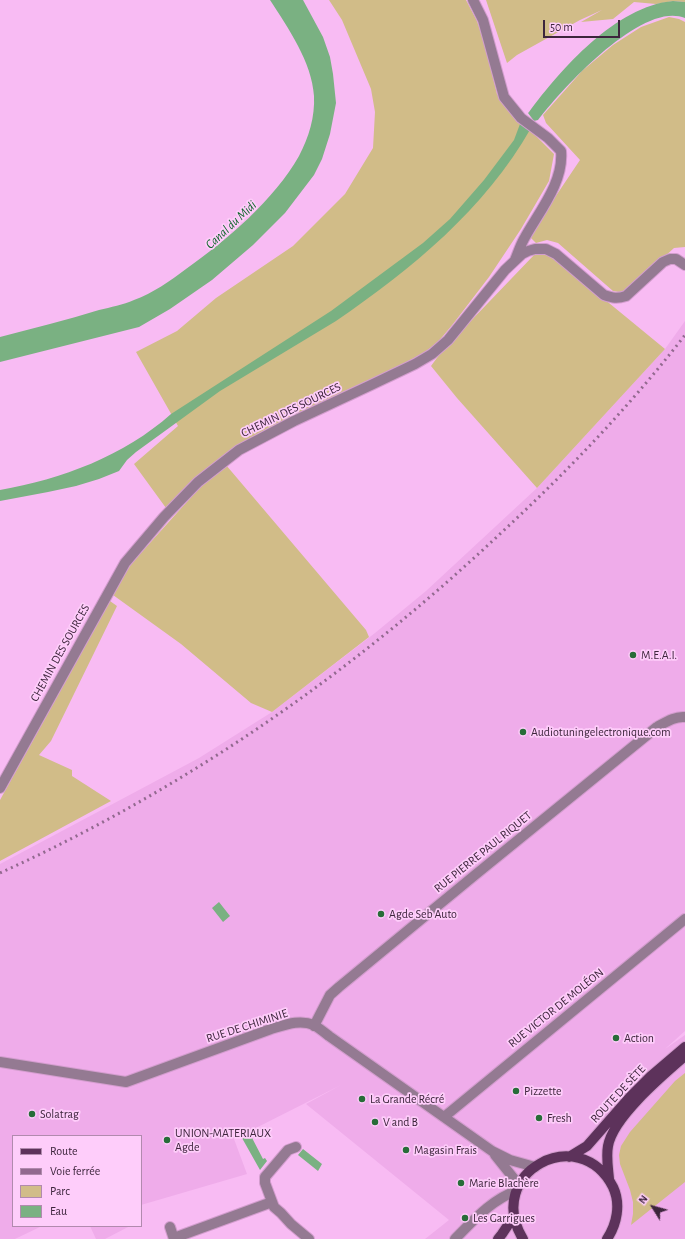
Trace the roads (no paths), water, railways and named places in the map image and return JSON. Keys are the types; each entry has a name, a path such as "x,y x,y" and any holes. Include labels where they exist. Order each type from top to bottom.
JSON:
{"main road":[{"name":"ROUTE DE SÈTE","path":"569,1157 588,1146 651,1076 685,1046"},
{"name":"ROUTE DE SÈTE","path":"609,1179 607,1159 608,1145 618,1124 656,1081 685,1056"},
{"path":"523,1239 517,1229 514,1216 514,1203 518,1188 521,1181 535,1167 546,1160 557,1157 569,1157 584,1160 598,1168 609,1179 615,1191 617,1204 617,1218 611,1236"},
{"path":"498,1239 514,1216"}],"street":[{"path":"473,0 483,20 504,97 521,118 548,138 561,151 562,160 557,179 514,261"},
{"name":"CHEMIN DES SOURCES","path":"0,788 125,562 164,517 198,482 239,450 294,421 415,364 432,354 448,340 505,270 522,254 535,249 546,249 556,254 604,295 619,299 626,296 663,262 670,259 676,259 685,265"},
{"name":"RUE PIERRE PAUL RIQUET","path":"314,1026 330,995 339,987 657,727 681,716 685,717"},
{"name":"RUE VICTOR DE MOLÉON","path":"444,1117 685,919"},
{"name":"RUE DE CHIMINIE","path":"0,1062 126,1082 271,1030 295,1022 303,1023 314,1026 492,1151 510,1160 535,1167"},
{"path":"296,1147 288,1150 265,1177 274,1207 309,1239"},
{"name":"RUE DE CHIMINIE","path":"492,1151 518,1188"},
{"path":"455,1239 486,1210 504,1196 518,1188"},
{"path":"170,1227 174,1239 272,1202"}],"water":[{"path":"270,0 303,0 323,37 330,57 336,103 330,134 322,159 314,175 285,213 253,245 212,280 170,309 139,327 0,362 0,337 126,303 148,294 168,282 217,246 233,232 277,188 289,172 306,142 312,119 314,96 309,71 304,58"},
{"path":"673,1 685,2 685,18 667,16 647,22 626,34 583,70 538,120 534,121 528,113 557,77 592,42 631,14 652,5"},
{"path":"520,124 531,128 513,157 492,185 445,235 392,280 364,301 336,321 220,391 136,452 127,460 119,471 76,486 0,501 0,490 69,472 113,454 153,429 171,414 331,311 423,243 450,219 484,180 514,140"},
{"path":"219,902 230,916 223,922 212,908"},
{"path":"250,1134 263,1159 265,1158 267,1161 260,1170 242,1138"},
{"path":"303,1149 322,1164 318,1171 298,1155"}],"railway":[{"path":"0,873 69,840 136,804 201,765 265,724 387,633 446,583 551,485 598,437 685,335"}],"place":[{"name":"M.E.A.I.","path":"633,655"},
{"name":"Audiotuningelectronique.com","path":"523,732"},
{"name":"Agde Seb Auto","path":"381,914"},
{"name":"Action","path":"616,1038"},
{"name":"Pizzette","path":"516,1091"},
{"name":"La Grande Récré","path":"362,1099"},
{"name":"Solatrag","path":"32,1114"},
{"name":"Fresh","path":"539,1118"},
{"name":"V and B","path":"375,1122"},
{"name":"UNION-MATERIAUX Agde","path":"167,1140"},
{"name":"Magasin Frais","path":"406,1150"},
{"name":"Marie Blachère","path":"461,1183"},
{"name":"Les Garrigues","path":"465,1218"}],"water label":[{"name":"Canal du Midi","path":"231,225"}]}
